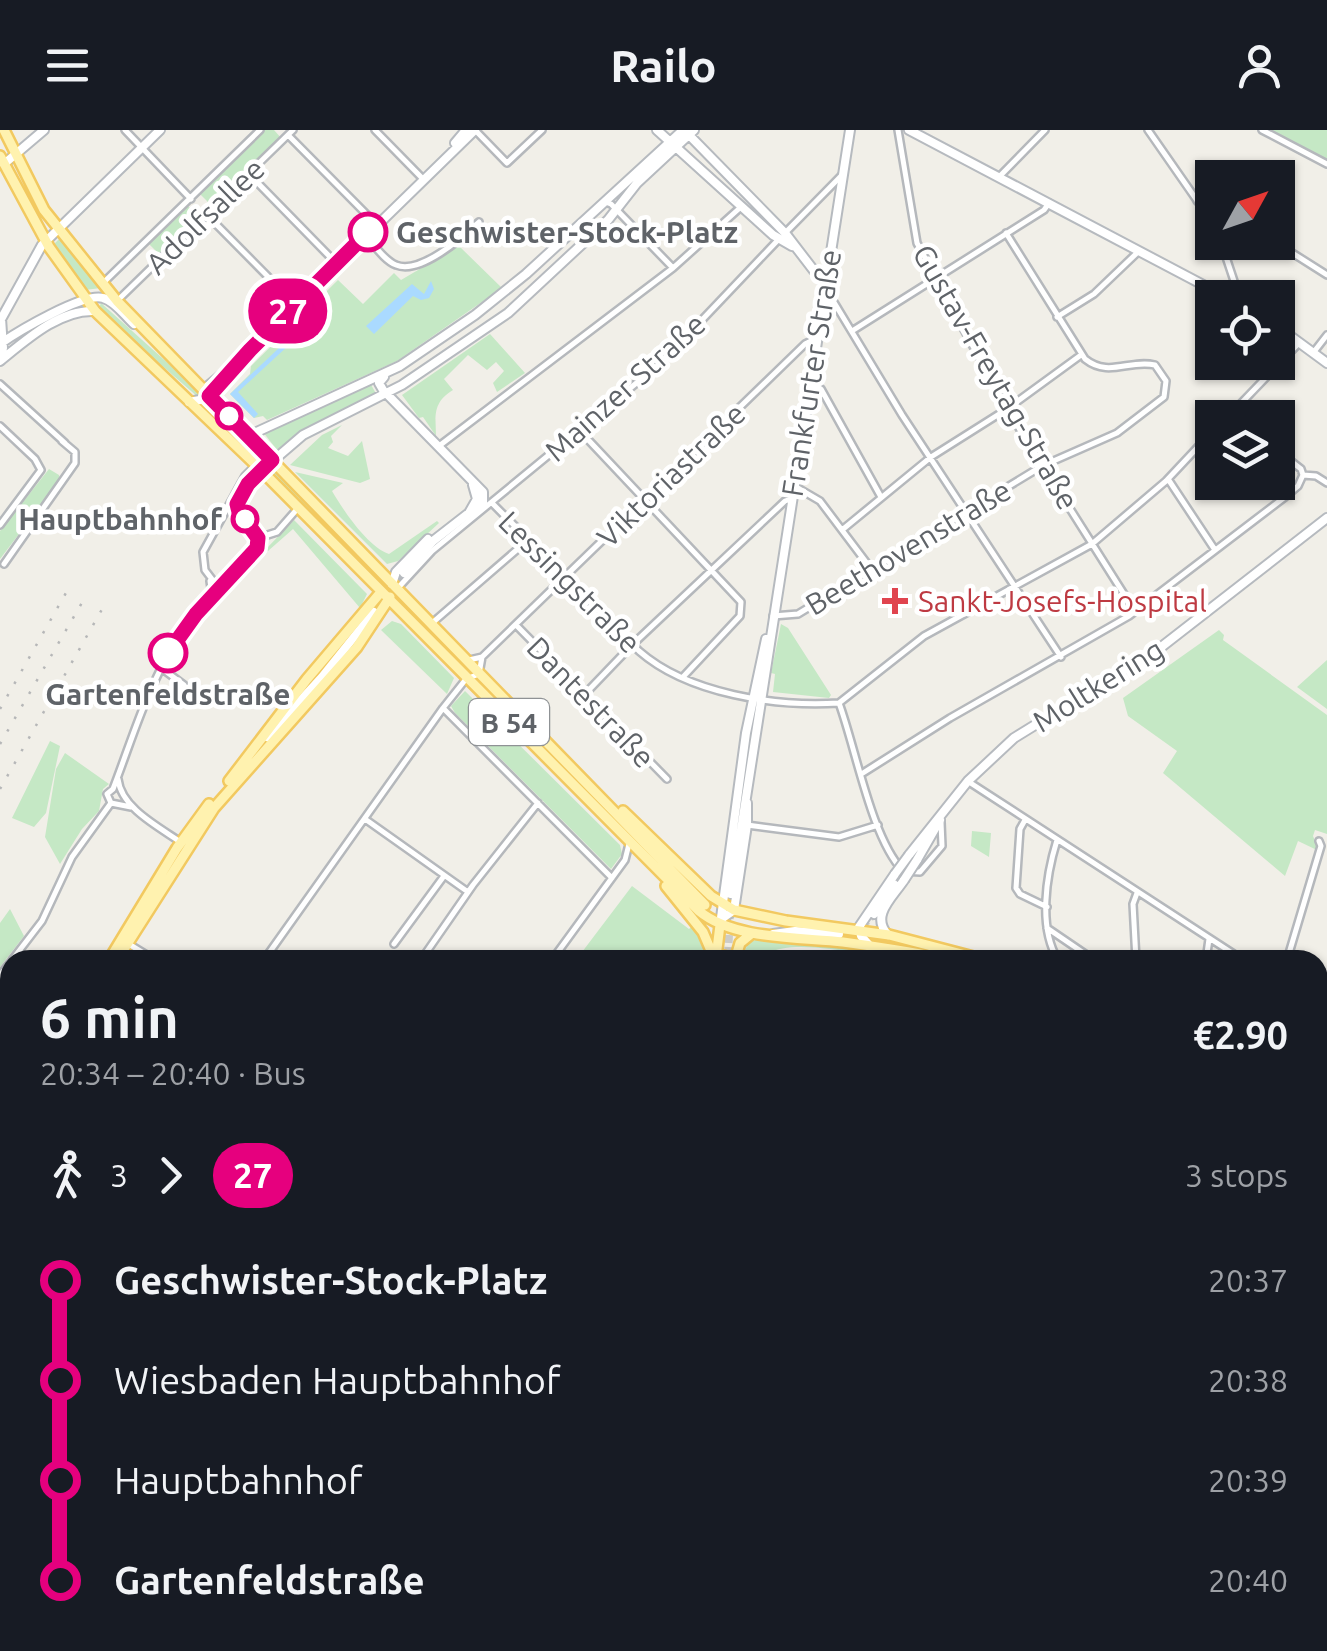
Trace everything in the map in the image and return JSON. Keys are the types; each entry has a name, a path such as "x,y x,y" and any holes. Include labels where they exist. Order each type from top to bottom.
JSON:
{"main road":[{"name":"B 54","path":"4,130 58,230 116,301 380,572 389,594 411,623 641,856 718,950"},
{"name":"B 54","path":"1,162 46,241 95,311 389,594 431,624 705,906"},
{"name":"Mainzer Straße","path":"119,950 172,855 357,647 389,594"},
{"name":"Mainzer Straße","path":"124,941 136,928 184,845 307,679 389,594"},
{"path":"369,632 392,617 411,623"},
{"path":"524,737 533,728"},
{"path":"576,770 723,905 739,912 889,936 928,950"},
{"path":"641,856 718,922 753,933 898,950"},
{"path":"718,922 739,912"},
{"path":"718,922 724,950"},
{"path":"732,950 753,933"}],"street":[{"path":"1,162 16,156 44,130"},
{"path":"126,130 190,199"},
{"path":"0,359 1,315 46,241 160,130"},
{"name":"Adolfsallee","path":"102,284 260,130"},
{"path":"375,130 422,179"},
{"path":"440,162 466,130"},
{"path":"189,402 200,401 475,130 507,163 542,130"},
{"path":"658,130 810,263 875,372 1061,657"},
{"name":"Frankfurter Straße","path":"718,922 773,616 850,130"},
{"name":"Gustav-Freytag-Straße","path":"898,130 915,237 1007,409 1134,610"},
{"path":"910,130 1195,281"},
{"path":"999,177 1046,130"},
{"path":"1148,130 1195,198"},
{"path":"1262,130 1327,164"},
{"path":"386,394 380,380 496,299 688,131 782,236"},
{"path":"291,132 376,224"},
{"name":"Adolfsallee","path":"116,301 291,132"},
{"path":"220,591 202,564 203,552 245,476 303,435 402,385 508,313 608,220 673,144"},
{"path":"248,174 336,264"},
{"name":"Mainzer Straße","path":"389,594 432,552 672,352 843,174"},
{"path":"726,190 727,182 735,182"},
{"path":"605,202 673,268"},
{"path":"852,331 1049,204"},
{"path":"438,447 673,268 742,206"},
{"path":"207,214 295,304"},
{"path":"365,235 392,263 400,266 452,247 479,222"},
{"path":"842,530 930,457 1081,356 1006,234"},
{"path":"1057,317 1094,294 1139,251"},
{"path":"1295,255 1327,275"},
{"path":"810,263 827,274"},
{"path":"2,343 86,300 105,298 148,334"},
{"path":"0,359 55,323 80,311 95,311"},
{"path":"1313,353 1327,335"},
{"name":"Viktoriastraße","path":"482,657 805,344 817,338"},
{"path":"1295,340 1327,363"},
{"path":"1245,400 1298,342"},
{"name":"Beethovenstraße","path":"773,616 798,614 1042,466 1110,437 1166,394 1162,372 1155,366 1140,363 1117,369 1100,368 1081,356"},
{"path":"248,436 403,364 416,368 416,376"},
{"path":"810,382 821,389 882,498"},
{"path":"0,384 62,441 72,452 74,463 4,564"},
{"path":"371,403 397,406 396,395 402,385"},
{"name":"Lessingstraße","path":"386,394 485,498 470,512"},
{"path":"0,426 38,462 41,470 0,525"},
{"path":"579,430 741,602 743,609 683,677"},
{"path":"940,820 944,839 922,870 907,873 894,862 878,825 839,703 924,636 1092,544 1195,450"},
{"path":"863,773 1134,610 1298,486 1303,475 1295,464"},
{"path":"258,468 240,497 239,512 258,538"},
{"path":"1303,475 1316,476 1327,483"},
{"path":"1168,478 1216,550"},
{"name":"Lessingstraße","path":"470,481 476,496"},
{"path":"794,486 820,501 872,570"},
{"path":"380,572 400,572 470,512 477,503 476,496"},
{"path":"389,594 400,572 476,496"},
{"path":"584,695 711,570 791,499"},
{"name":"Lessingstraße","path":"492,503 652,662 720,692 839,703"},
{"path":"258,538 276,532 298,508"},
{"path":"226,511 239,512"},
{"name":"Moltkering","path":"874,914 968,781 1014,738 1160,648 1327,518"},
{"path":"203,606 254,553 258,538"},
{"path":"431,624 528,540"},
{"path":"20,950 42,921 72,857 118,794 118,776 134,723 160,668 203,606 211,588 209,576"},
{"name":"Mainzer Straße","path":"248,757 374,612"},
{"name":"Dantestraße","path":"516,625 666,779"},
{"path":"271,950 443,708 466,679 479,674 482,657 466,660"},
{"path":"160,668 184,685"},
{"name":"Frankfurter Straße","path":"731,894 757,698"},
{"path":"443,708 612,878"},
{"name":"Mainzer Straße","path":"272,740 290,713"},
{"path":"968,781 1227,950"},
{"name":"Moltkering","path":"913,858 968,781"},
{"path":"739,912 747,825 745,793"},
{"path":"110,803 106,794 118,794 184,845"},
{"path":"428,950 538,803"},
{"path":"365,819 468,892"},
{"path":"1025,820 1020,829 1016,888 1020,894 1047,907"},
{"path":"747,825 832,837 878,825"},
{"path":"1052,950 1047,940 1047,907 1057,840"},
{"path":"1290,950 1321,846 1319,840"},
{"path":"559,950 625,860 628,844"},
{"path":"625,860 641,856"},
{"path":"394,944 444,876"},
{"path":"889,936 880,926 879,918 900,877"},
{"name":"Moltkering","path":"859,930 900,877"},
{"path":"704,890 715,889 726,880"},
{"path":"1135,950 1133,904 1137,892"},
{"path":"1047,928 1079,950"},
{"path":"859,930 870,946"},
{"path":"773,934 839,934"},
{"path":"1207,950 1209,939"},
{"path":"124,941 139,950"}],"green space":[{"path":"264,130 274,130 282,139 213,207 200,194"},
{"path":"1271,130 1327,130 1327,159"},
{"path":"187,205 201,219 162,257 149,244"},
{"path":"60,238 101,288 85,290 53,245"},
{"path":"459,246 502,288 397,361 267,420 263,416 254,418 230,394 250,374 251,366 338,280 363,304 394,273 401,280"},
{"path":"101,303 200,392 199,398 112,322 99,308"},
{"path":"490,334 525,373 497,392 493,383 504,371 496,362 487,370 468,355 444,379 453,390 438,406 436,436 402,395"},
{"path":"370,383 378,397 306,430 277,450 263,432"},
{"path":"342,425 331,436 333,442 328,448 348,456 362,441 370,479 360,483 290,465 322,435"},
{"path":"49,469 60,480 0,559 0,531"},
{"path":"273,470 320,515 380,580 270,473"},
{"path":"295,472 343,483 332,491 337,499 365,536 389,554 439,523 398,561 387,564"},
{"path":"294,520 367,594 360,608 293,529 266,549"},
{"path":"392,621 401,624 454,678 447,694 381,630"},
{"path":"781,624 788,628 831,695 829,698 773,692 775,674 771,673"},
{"path":"1219,630 1223,640 1327,715 1327,834 1315,830 1313,836 1319,851 1298,841 1285,876 1163,773 1177,751 1128,716 1123,698"},
{"path":"1327,660 1327,709 1297,687"},
{"path":"465,691 620,845 622,854 611,869 455,713 451,706"},
{"path":"50,741 60,746 46,813 34,827 12,818"},
{"path":"65,753 109,784 103,789 99,811 82,829 60,864 45,837 56,769"},
{"path":"972,831 991,833 989,857 971,846"},
{"path":"632,886 689,929 692,926 705,950 584,950"},
{"path":"10,909 24,936 13,950 0,950 0,923"},
{"path":"760,938 861,950 745,950 748,943"}],"water":[{"path":"431,281 434,289 429,298 413,296 374,334 366,326 412,284 424,294"},
{"path":"295,333 289,345 238,392 258,414 254,418 230,394"}],"tunnel":[{"path":"374,612 404,573"},
{"path":"728,950 731,894"},
{"path":"839,934 860,928 874,914"}],"railway":[{"path":"0,709 71,584"},
{"path":"0,744 87,594"},
{"path":"0,789 105,604"}],"bus line":[{"name":"27","path":"168,653 196,614 257,548 254,529 237,504 248,484 272,460 209,396 368,232"}],"place":[{"name":"Geschwister-Stock-Platz","path":"368,232"},
{"name":"Hauptbahnhof","path":"245,519"},
{"name":"Sankt-Josefs-Hospital","path":"895,601"},
{"name":"Gartenfeldstraße","path":"168,653"}]}
